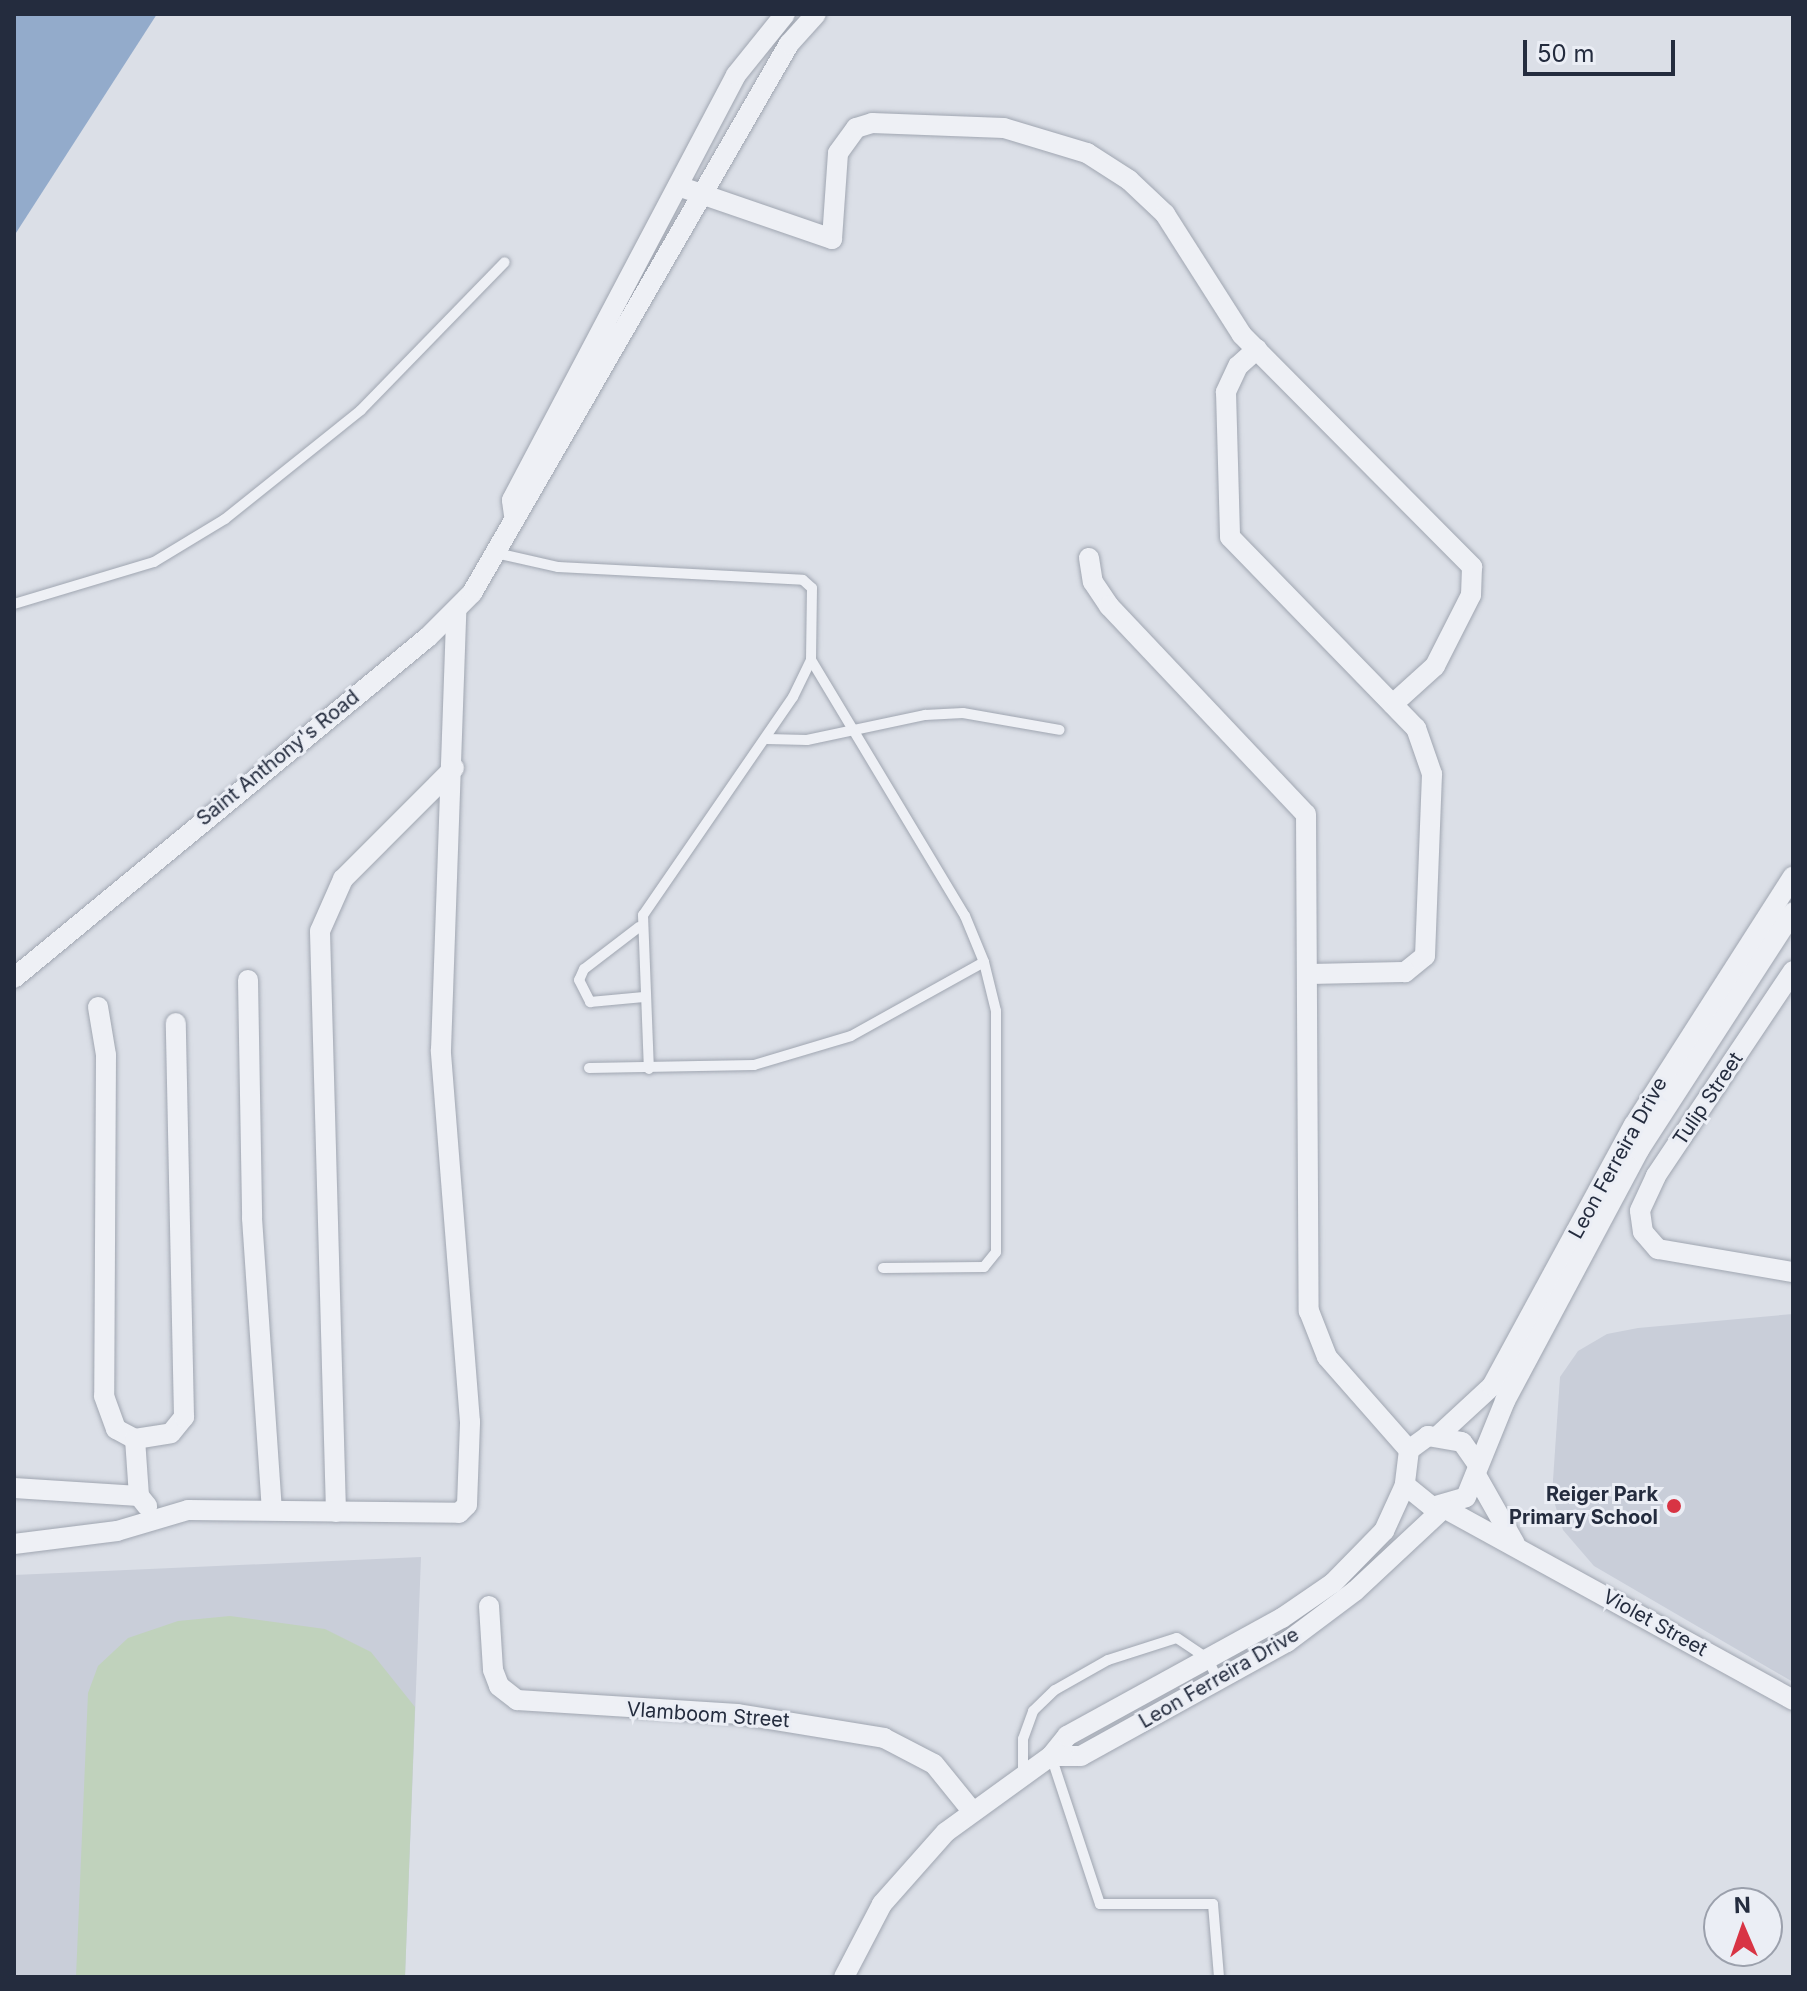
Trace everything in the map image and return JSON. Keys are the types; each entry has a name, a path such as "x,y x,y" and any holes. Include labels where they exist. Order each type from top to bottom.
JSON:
{"street":[{"path":"785,14 736,75 512,500 514,515 527,505 789,44 816,14"},
{"path":"678,186 832,239 838,153 856,128 872,123 1004,128 1041,136 1087,153 1165,214 1257,349 1472,567 1471,595 1435,666 1393,704"},
{"path":"1257,349 1238,366 1226,392 1225,525 1240,550 1416,728 1430,758 1430,945 1419,966 1405,972 1308,974"},
{"name":"Saint Anthony's Road","path":"14,978 456,611 496,553 514,515"},
{"path":"1089,558 1093,582 1109,606 1306,814 1309,1311 1327,1357 1409,1450 1405,1485 1421,1502 1444,1508 1466,1497 1476,1468"},
{"path":"14,1544 117,1531 155,1515 272,1508 459,1513 467,1505 470,1422 441,1050 454,768 456,611"},
{"path":"336,1512 320,931 343,879 454,768"},
{"name":"Leon Ferreira Drive","path":"1440,1434 1492,1386 1634,1125 1793,876"},
{"name":"Leon Ferreira Drive","path":"1476,1468 1639,1150 1793,912"},
{"name":"Tulip Street","path":"1793,971 1649,1188 1640,1211 1643,1232 1672,1254 1793,1272"},
{"path":"248,980 252,1218 272,1508"},
{"path":"98,1007 106,1055 104,1396 113,1424 135,1439 179,1429 184,1417 176,1023"},
{"path":"1409,1450 1440,1434 1462,1442 1517,1548"},
{"path":"135,1439 139,1496 155,1515"},
{"name":"Leon Ferreira Drive","path":"844,1977 899,1881 972,1811 1051,1756 1067,1736 1208,1659 1333,1583 1384,1531 1405,1485"},
{"path":"14,1488 139,1496"},
{"name":"Leon Ferreira Drive","path":"1051,1756 1081,1756 1287,1642 1355,1591 1444,1508"},
{"name":"Violet Street","path":"1444,1508 1793,1700"},
{"name":"Vlamboom Street","path":"489,1606 493,1670 499,1686 517,1700 738,1714 884,1738 934,1764 972,1811"}],"lane":[{"path":"14,604 154,562 225,519 361,410 505,262"},
{"path":"496,553 558,567 803,580 815,600 811,660 767,739 665,877 639,927 579,980 590,1002 644,997"},
{"path":"811,660 965,916 984,962 996,1011 996,1252 984,1267 883,1268"},
{"path":"767,739 855,732 925,715 963,713 1060,730"},
{"path":"639,927 649,1069"},
{"path":"589,1068 731,1068 819,1048 984,962"},
{"path":"1023,1776 1026,1725 1055,1690 1108,1660 1177,1638 1208,1659 1218,1680"},
{"path":"1051,1756 1100,1904 1213,1904 1219,1977"}],"shaded area":[{"name":"Reiger Park Primary School","path":"1793,1314 1793,1682 1594,1566 1563,1530 1552,1495 1560,1377 1578,1351 1607,1334 1638,1328"},
{"path":"421,1557 405,1977 14,1977 14,1575"}],"green space":[{"path":"230,1616 325,1629 371,1652 415,1707 405,1977 76,1977 88,1693 98,1666 128,1638 178,1621"}],"water":[{"path":"14,14 157,14 14,236"}],"place":[{"name":"Reiger Park Primary School","path":"1674,1506"}]}
